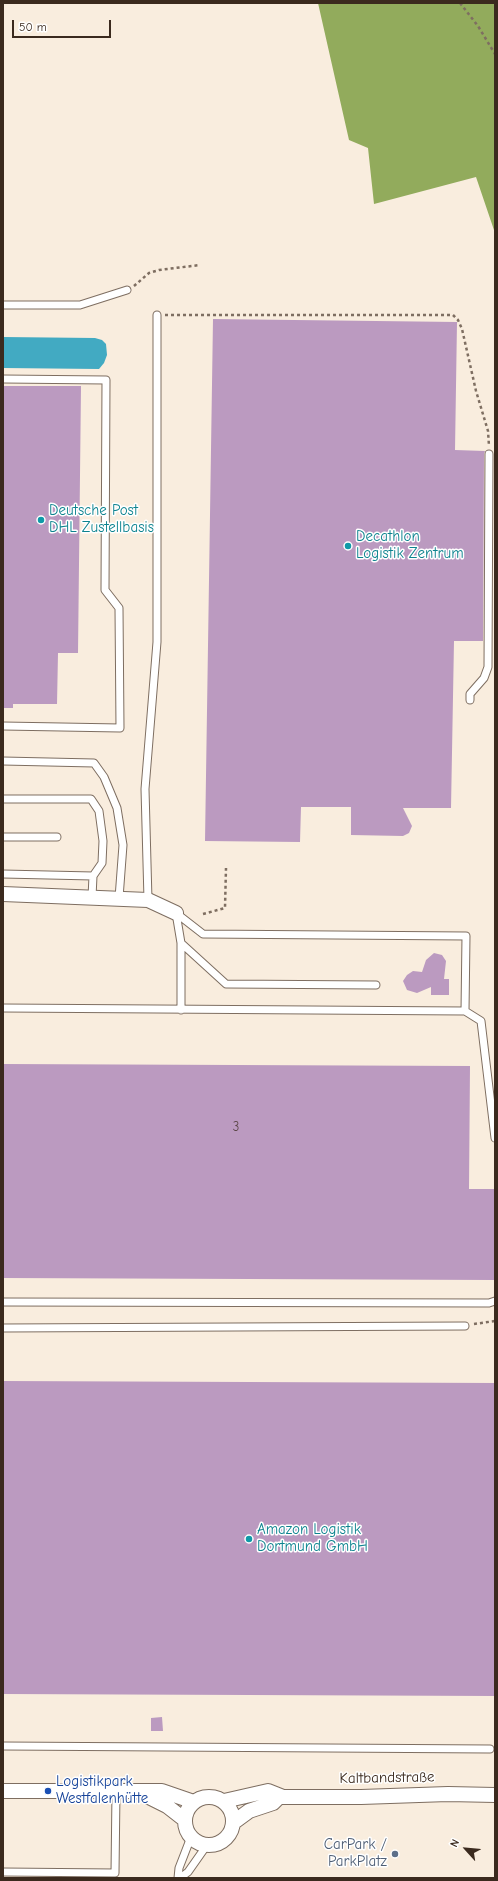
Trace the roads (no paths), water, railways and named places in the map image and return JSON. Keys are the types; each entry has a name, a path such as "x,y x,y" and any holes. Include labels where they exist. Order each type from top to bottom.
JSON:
{"street":[{"path":"3,894 148,900 176,913"},
{"path":"3,1790 116,1792 162,1791 194,1802"},
{"path":"139,1791 167,1806 185,1820"},
{"name":"Kaltbandstraße","path":"224,1801 268,1791 275,1792 279,1797"},
{"name":"Kaltbandstraße","path":"234,1822 249,1811 273,1803 279,1797 361,1797 448,1794 495,1795"},
{"path":"209,1796 224,1801 233,1814 234,1822 228,1836 222,1842 207,1845 199,1843 191,1837 186,1827 185,1820 189,1807 201,1798 209,1796"}],"lane":[{"path":"3,305 80,305 127,290"},
{"path":"148,900 145,789 157,642 157,315"},
{"path":"3,379 106,380 105,590 119,608 120,728 3,726"},
{"path":"470,700 470,694 484,678 488,667 489,454"},
{"path":"3,761 94,763 104,777 117,808 123,845 119,898"},
{"path":"3,799 91,800 99,811 103,841 102,863 93,876 92,898"},
{"path":"3,836 56,837"},
{"path":"3,874 93,876"},
{"path":"176,913 181,943 181,1010"},
{"path":"176,913 202,934 466,936 465,1011"},
{"path":"181,943 226,984 376,985"},
{"path":"3,1008 465,1011 481,1021 495,1138"},
{"path":"3,1302 489,1303 495,1301"},
{"path":"3,1328 466,1326"},
{"path":"3,1746 490,1749"},
{"path":"3,1872 115,1873 116,1792"},
{"path":"179,1878 179,1868 191,1837"},
{"path":"179,1878 188,1872 207,1845"}],"water":[{"path":"3,337 95,338 102,340 106,344 107,355 104,363 99,369 3,368"}],"place":[{"name":"Deutsche Post DHL Zustellbasis","path":"41,520"},
{"name":"Decathlon Logistik Zentrum","path":"348,546"},
{"name":"Amazon Logistik Dortmund GmbH","path":"249,1539"},
{"name":"Logistikpark Westfalenhütte","path":"48,1791"},
{"name":"CarPark / ParkPlatz","path":"395,1854"}]}
